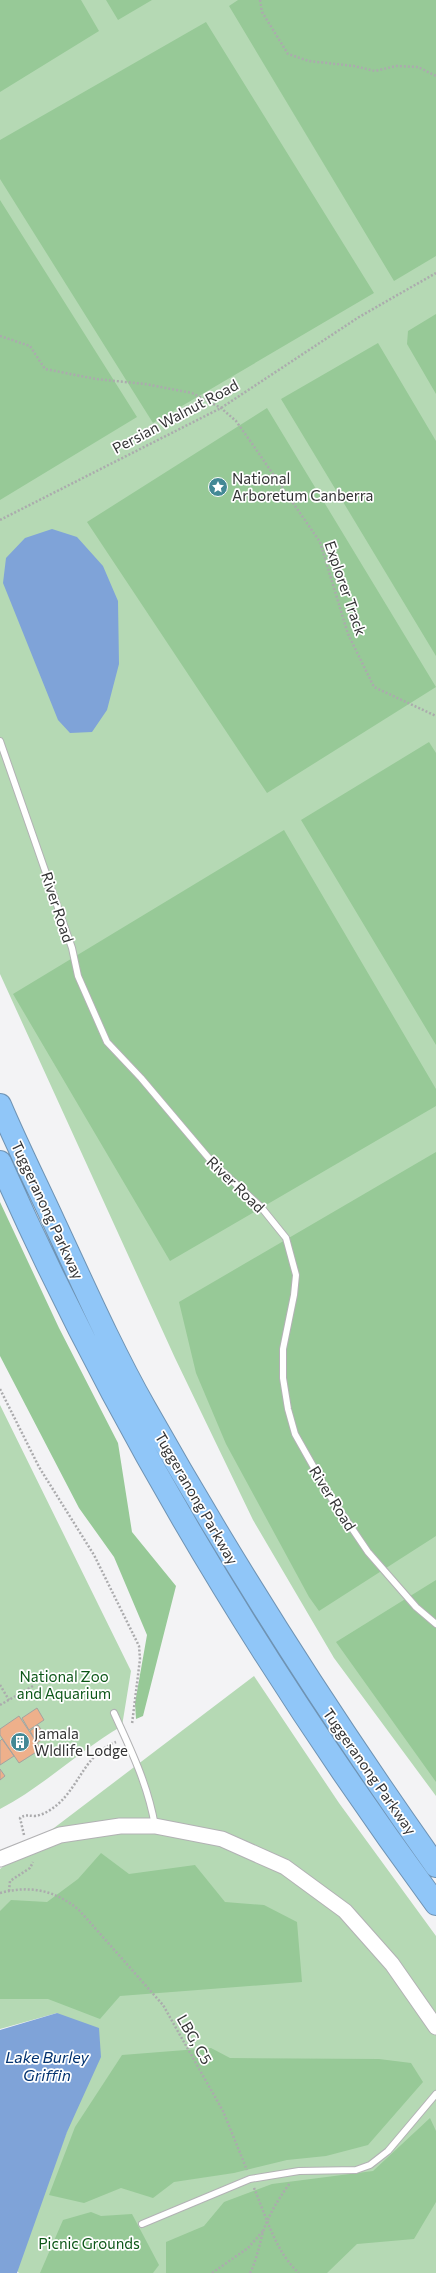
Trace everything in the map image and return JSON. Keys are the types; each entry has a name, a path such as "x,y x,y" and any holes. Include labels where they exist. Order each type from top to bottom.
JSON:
{"highway":[{"name":"Tuggeranong Parkway","path":"0,1105 79,1276 144,1406 253,1594 336,1722 436,1866"},
{"name":"Tuggeranong Parkway","path":"0,1162 27,1222 129,1426 173,1503 323,1745 436,1904"}],"street":[{"path":"0,1859 28,1846 60,1835 92,1828 155,1826 222,1839 285,1867 345,1911 392,1964 436,2027"}],"lane":[{"name":"River Road","path":"0,741 67,933 78,976 107,1042 141,1078 212,1162 246,1192 275,1223 286,1238 296,1275 294,1295 284,1349 283,1378 288,1409 295,1434 330,1496 368,1552 416,1607 436,1624"},
{"path":"114,1713 130,1745 151,1805 155,1826"},
{"path":"142,2224 250,2178 298,2171 356,2170 370,2165 388,2151 436,2094"}],"path":[{"path":"260,0 262,12 288,54 309,61 354,66 376,71 396,66 418,67 436,76"},
{"name":"Persian Walnut Road","path":"0,520 221,408 359,317 436,273"},
{"name":"Explorer Track","path":"0,336 30,346 45,369 96,379 145,384 192,394 221,408 236,421 320,542 348,634 374,687 436,716"},
{"path":"0,1389 39,1467 94,1555 139,1646 140,1659 130,1745"},
{"path":"0,1685 8,1700"},
{"path":"0,1705 33,1686"},
{"path":"9,1891 8,1885 12,1878 33,1866 28,1846 21,1828 20,1818 24,1815 35,1816 55,1807 73,1788 91,1758 106,1746 126,1738"},
{"name":"LBG, C5","path":"0,1893 17,1888 34,1889 51,1893 66,1900 78,1910 162,2005 223,2111 279,2245 290,2265 300,2273"},
{"path":"250,2273 257,2260 268,2221 281,2196 298,2171"},
{"path":"212,2273 248,2248 264,2231"}],"green space":[{"name":"National Arboretum Canberra","path":"0,0 436,0 436,1796 334,1658 253,1520 175,1358 0,974"},
{"path":"0,0 81,0 99,31 0,92"},
{"path":"106,0 152,0 118,20"},
{"path":"238,0 436,0 436,256 394,281 229,6"},
{"path":"206,22 374,293 153,423 0,179 0,140"},
{"path":"0,200 137,417 0,500"},
{"path":"436,314 436,394 407,344 408,331"},
{"path":"378,343 436,441 436,656 281,399"},
{"path":"267,408 436,687 267,793 87,522"},
{"path":"429,742 436,753 436,1045 301,820"},
{"path":"284,830 436,1089 436,1106 170,1261 13,994"},
{"path":"436,1152 436,1536 319,1611 309,1597 226,1444 196,1373 179,1302"},
{"path":"0,1202 59,1328 118,1443 132,1532 176,1586 143,1716 136,1719 135,1703 147,1635 114,1557 79,1508 0,1356"},
{"name":"National Zoo and Aquarium","path":"0,1405 131,1671 122,1726 91,1746 32,1790 0,1809"},
{"path":"436,1580 436,1782 336,1642"},
{"path":"254,1676 339,1803 436,1936 436,2273 19,2273 17,2271 43,2195 86,2080 57,2013 0,2029 0,1869"},
{"path":"101,1853 129,1874 195,1865 225,1902 264,1905 297,1922 302,1982 120,1996 100,2019 48,1999 0,1999 0,1911 11,1900 47,1902 78,1879"},
{"path":"211,2048 230,2058 379,2059 411,2063 423,2082 368,2145 326,2156 287,2160 234,2173 174,2182 153,2198 121,2188 84,2203 49,2195 75,2127 122,2055"},
{"path":"430,2118 436,2131 436,2202 414,2239 357,2244 327,2273 166,2273 166,2242 204,2226 224,2202 272,2184 373,2171"},
{"name":"Picnic Grounds","path":"91,2212 101,2216 132,2214 159,2265 153,2273 40,2273 63,2220"}],"water":[{"path":"52,529 77,537 103,566 118,601 119,664 107,710 92,732 70,733 58,720 3,583 6,558 25,538"},
{"name":"Lake Burley Griffin","path":"57,2013 99,2028 101,2057 67,2132 17,2273 0,2273 0,2030"}],"building":[{"path":"37,1708 44,1720 29,1730 22,1718"},
{"name":"Jamala Wldlife Lodge","path":"19,1716 41,1749 19,1763 0,1735 0,1729"},
{"path":"38,1725 46,1737 37,1743 30,1731"},
{"name":"Jamala Wldlife Lodge","path":"2,1739 14,1756 0,1765 0,1741"},
{"name":"Jamala Wldlife Lodge","path":"0,1769 5,1776 0,1780"}],"place":[{"name":"National Arboretum Canberra","path":"218,487"},
{"name":"Jamala Wldlife Lodge","path":"20,1742"}]}
